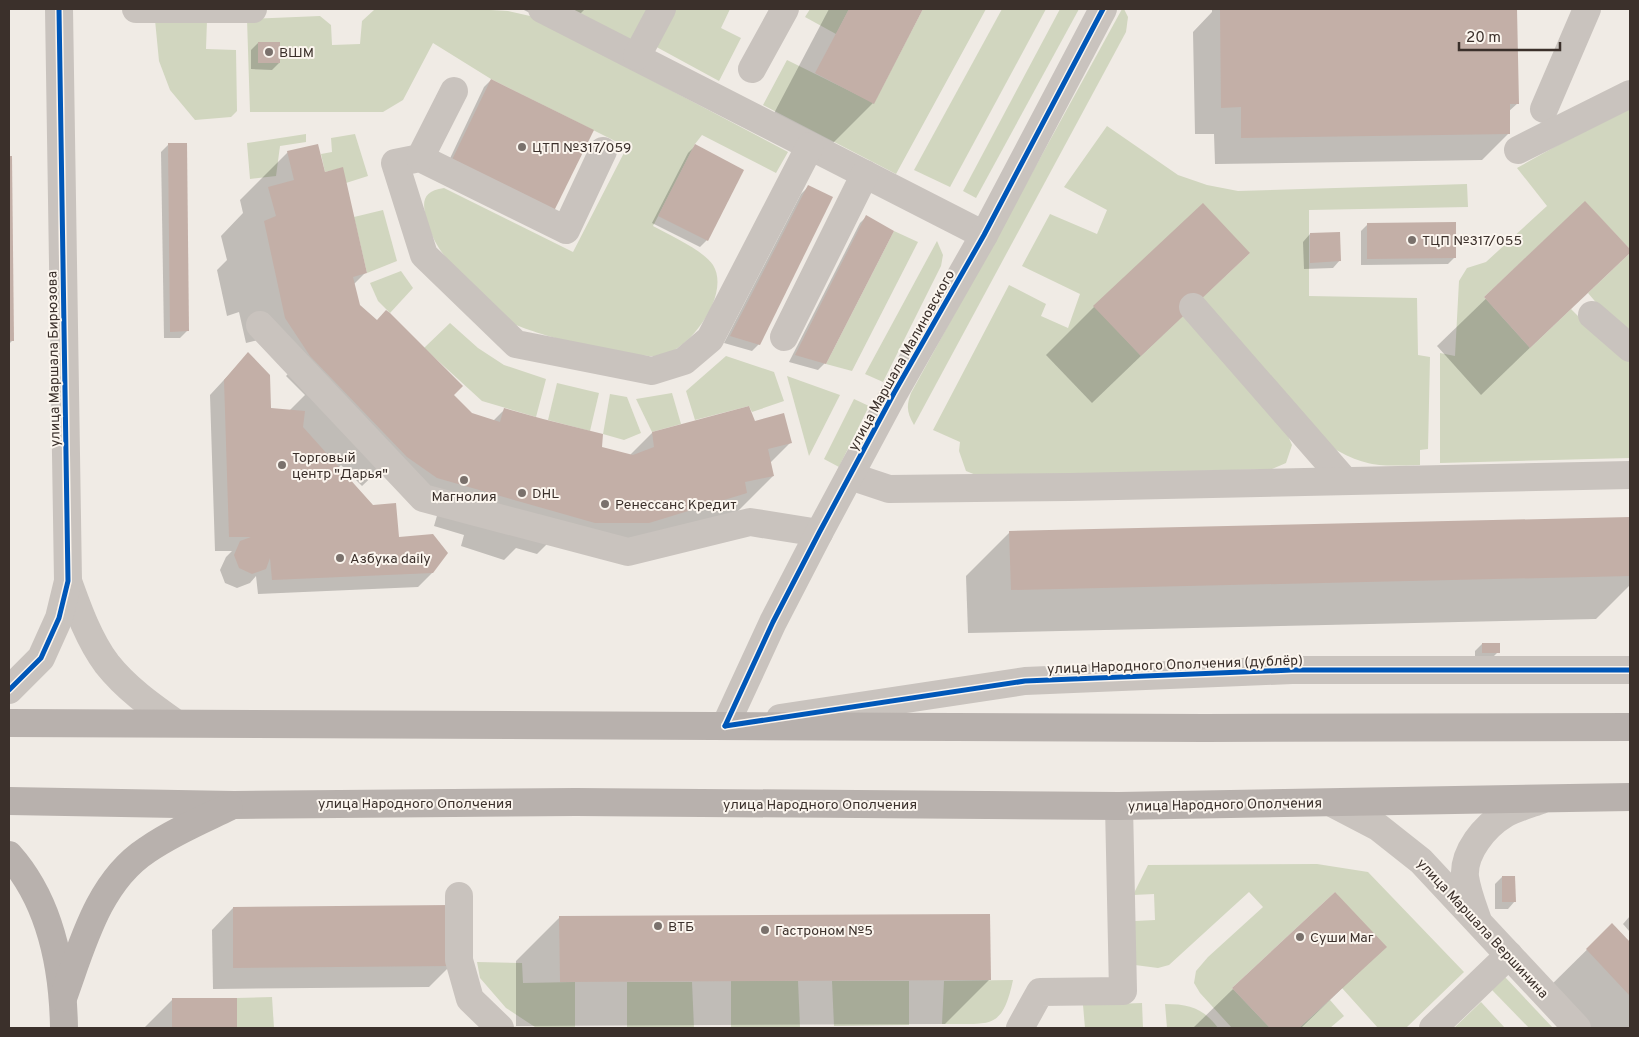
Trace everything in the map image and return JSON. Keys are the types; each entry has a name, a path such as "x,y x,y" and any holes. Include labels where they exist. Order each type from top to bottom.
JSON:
{"main road":[{"path":"9,723 1630,727"},
{"name":"улица Народного Ополчения","path":"9,801 234,805 586,802 1119,806 1630,797"},
{"path":"63,998 91,920 117,878 146,850 234,805"},
{"path":"9,855 26,874 47,919 63,998 64,1028"}],"street":[{"name":"улица Маршала Бирюзова","path":"9,690 41,658 59,618 68,581 59,9"},
{"path":"136,9 253,9"},
{"path":"542,9 984,235"},
{"path":"637,56 662,9"},
{"path":"752,69 785,9"},
{"name":"улица Маршала Малиновского","path":"725,726 773,622 819,533 984,235 1103,9"},
{"path":"1544,110 1587,9"},
{"path":"420,158 454,91"},
{"path":"1518,150 1630,94"},
{"path":"603,151 566,230 420,158 395,163 424,254 516,344 652,371 684,361 710,339 810,146"},
{"path":"784,337 865,174"},
{"path":"1193,307 1345,481"},
{"path":"1592,315 1630,348"},
{"path":"260,325 423,498 628,552 750,522 819,533"},
{"path":"850,476 889,488 1630,475"},
{"name":"улица Маршала Бирюзова","path":"68,581 82,618 107,664 140,698 174,722"},
{"name":"улица Народного Ополчения (дублёр)","path":"725,726 1025,681 1292,670 1630,670"},
{"path":"1481,926 1470,897 1465,875 1470,850 1484,830 1505,814 1543,799"},
{"name":"улица Маршала Вершинина","path":"1332,803 1378,827 1421,861 1577,1028"},
{"path":"1020,1028 1040,992 1123,991 1119,806"},
{"path":"459,896 459,960 470,998 500,1028"},
{"path":"1433,1028 1509,955"}],"green space":[{"path":"474,9 508,11 530,16 788,152 776,173 702,135 695,144 653,226 694,248 708,259 713,265 717,277 717,290 705,318 696,331 674,350 663,355 633,355 564,340 512,323 452,265 432,236 426,217 424,205 427,196 431,192 444,188 573,252 627,147 491,79 433,43 403,100 383,112 250,112 247,19 320,16 331,25 332,45 360,44 362,21 374,10"},
{"path":"570,9 657,9 633,42"},
{"path":"669,9 730,9 721,28 741,38 719,81 651,44"},
{"path":"810,9 849,9 836,34 805,17"},
{"path":"923,9 986,9 896,174 763,105 787,60 874,103"},
{"path":"1002,9 1046,9 950,187 914,170"},
{"path":"1060,9 1079,9 976,198 963,191"},
{"path":"1122,9 1124,9 1128,17 1126,32 914,425 908,409 911,393"},
{"path":"155,20 207,20 206,49 236,50 237,111 231,117 195,120 170,90 159,61"},
{"path":"1630,105 1630,249 1585,202 1484,297 1530,348 1571,309 1630,361 1630,458 1440,463 1440,353 1455,356 1459,281 1467,268 1486,262 1547,206 1517,168"},
{"path":"1107,126 1178,175 1207,185 1238,191 1467,184 1468,207 1309,210 1309,296 1417,298 1418,355 1430,357 1428,449 1420,450 1420,465 1395,466 1375,464 1345,455 1333,448 1201,299 1250,253 1094,306 1141,356 1185,314 1285,429 1292,445 1286,463 1272,469 981,477 966,471 959,451 960,442 933,430 1009,285 1046,304 1041,316 1068,328 1080,294 1022,266 1050,214 1097,234 1107,210 1064,187"},
{"path":"306,134 306,142 280,146 276,176 250,179 247,143"},
{"path":"355,134 368,176 346,183 342,168 325,172 321,154 332,152 331,138"},
{"path":"383,210 397,261 367,273 354,217"},
{"path":"894,231 918,242 852,371 826,364"},
{"path":"937,241 943,255 941,266 883,382 865,374"},
{"path":"1630,253 1630,330 1599,306 1588,293"},
{"path":"401,271 413,288 390,313 378,301 370,283"},
{"path":"450,323 478,348 504,365 546,379 536,417 482,401 424,348"},
{"path":"726,356 774,372 784,401 752,412 749,406 695,420 686,391"},
{"path":"787,376 840,395 809,456"},
{"path":"557,383 599,393 590,431 548,420"},
{"path":"672,393 681,424 652,432 636,399"},
{"path":"610,394 627,397 641,433 624,440 603,434"},
{"path":"854,399 869,406 839,467 824,459"},
{"path":"1317,864 1368,872 1464,972 1407,1027 1378,1028 1342,988 1335,892 1232,988 1270,1028 1232,1028 1200,993 1194,983 1196,971 1208,957 1263,907 1249,892 1169,965 1158,968 1135,965 1135,921 1155,920 1154,894 1133,895 1148,865"},
{"path":"477,962 522,963 523,983 575,982 575,1028 535,1027 506,1008 480,978"},
{"path":"1505,977 1553,1028 1529,1028 1492,990"},
{"path":"1013,980 1009,997 998,1017 982,1023 942,1024 944,981"},
{"path":"731,981 798,981 800,1027 731,1028"},
{"path":"832,981 909,981 909,1025 834,1026"},
{"path":"627,982 692,982 694,1028 627,1028"},
{"path":"272,997 274,1028 237,1028 237,998"},
{"path":"1330,1000 1344,1016 1330,1028 1299,1028"},
{"path":"1481,1002 1505,1028 1454,1028"},
{"path":"1142,1003 1143,1028 1085,1028 1083,1005"},
{"path":"1165,1004 1195,1008 1207,1016 1218,1028 1167,1028"}],"building":[{"path":"849,9 923,9 874,104 815,73"},
{"path":"1220,9 1517,9 1519,104 1510,104 1510,134 1241,138 1241,107 1221,108"},
{"name":"ВШМ","path":"258,42 280,42 280,63 258,63"},
{"name":"ЦТП №317/059","path":"491,79 594,130 553,213 450,164"},
{"path":"168,143 187,143 189,331 170,332"},
{"path":"318,144 325,172 343,167 367,273 353,277 360,305 377,320 386,310 390,313 463,386 454,395 472,413 500,422 504,408 603,434 602,447 633,455 654,447 652,432 749,406 755,421 784,413 792,443 768,449 774,476 745,482 747,493 649,523 595,523 437,478 407,457 310,356 285,318 264,221 276,216 268,187 294,180 287,151"},
{"path":"695,144 744,170 708,241 658,216"},
{"path":"9,156 12,156 14,341 9,341"},
{"path":"808,185 833,197 760,345 730,336"},
{"path":"1585,201 1630,249 1630,253 1530,348 1484,297"},
{"path":"1203,203 1250,253 1141,356 1093,306"},
{"path":"866,215 894,231 826,364 795,355"},
{"name":"ТЦП №317/055","path":"1456,222 1456,258 1367,259 1367,223"},
{"path":"1340,232 1341,261 1310,263 1310,233"},
{"name":"Торговый центр \"Дарья\"","path":"248,352 270,375 271,408 305,411 303,427 373,505 396,503 399,537 433,534 448,553 433,573 272,580 270,558 266,569 252,574 239,568 234,555 240,541 251,537 229,537 224,380"},
{"path":"1630,517 1630,576 1011,590 1009,531"},
{"path":"1482,643 1500,643 1500,653 1482,653"},
{"path":"1502,876 1515,876 1516,902 1502,902"},
{"path":"1335,892 1387,947 1299,1028 1270,1028 1232,988"},
{"path":"451,905 451,966 233,968 233,907"},
{"path":"990,914 991,980 560,982 559,916"},
{"path":"1612,923 1630,942 1630,996 1586,949"},
{"path":"172,998 237,998 237,1028 172,1028"}],"cycle path":[{"path":"9,690 41,658 59,618 68,581 59,9"},
{"path":"725,726 773,622 819,533 894,393 984,235 1103,9"},
{"path":"725,726 1025,681 1292,670 1630,670"}],"place":[{"name":"ВШМ","path":"269,52"},
{"name":"ЦТП №317/059","path":"522,147"},
{"name":"ТЦП №317/055","path":"1412,240"},
{"name":"Торговый центр \"Дарья\"","path":"282,465"},
{"name":"Магнолия","path":"464,480"},
{"name":"DHL","path":"522,493"},
{"name":"Ренессанс Кредит","path":"605,504"},
{"name":"Азбука daily","path":"340,558"},
{"name":"ВТБ","path":"658,926"},
{"name":"Гастроном №5","path":"765,930"},
{"name":"Cуши Маг","path":"1300,937"}]}
